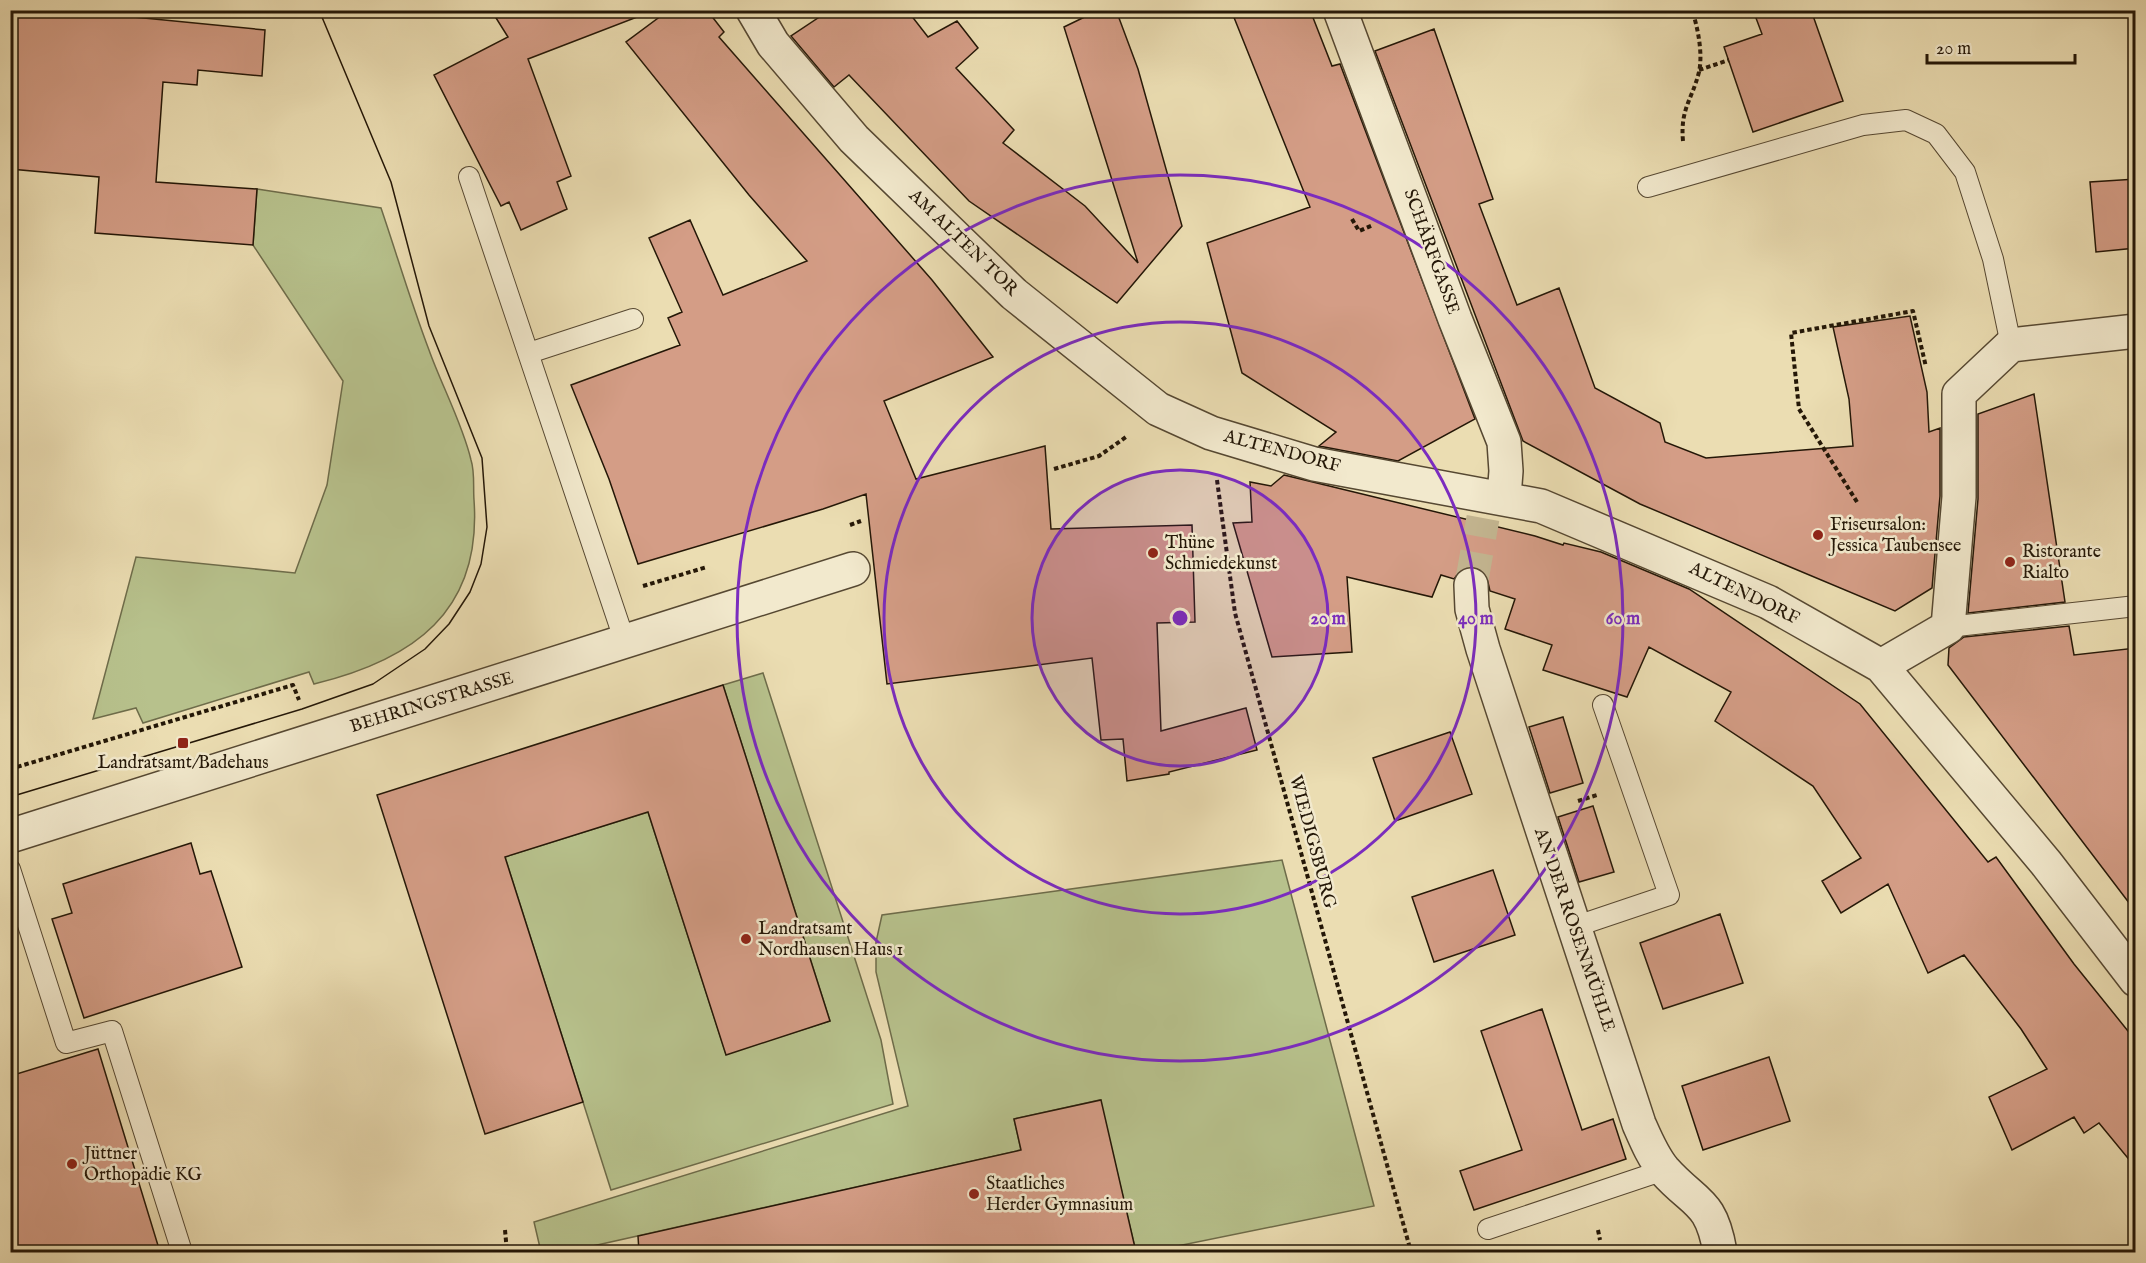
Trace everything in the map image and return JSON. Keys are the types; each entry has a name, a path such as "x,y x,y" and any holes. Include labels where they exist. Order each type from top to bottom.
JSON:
{"street":[{"name":"AM ALTEN TOR","path":"753,10 773,44 854,139 1014,294 1158,409 1211,433"},
{"name":"SCHÄRFGASSE","path":"1340,10 1455,319 1504,442 1506,471 1491,504"},
{"path":"1881,666 1948,627 1959,497 1959,394 2011,345 2136,332"},
{"name":"ALTENDORF","path":"1211,433 1314,464 1491,504 1551,510 1768,602 1881,666 2046,863 2136,980"},
{"name":"BEHRINGSTRASSE","path":"10,836 853,569"},
{"name":"AN DER ROSENMÜHLE","path":"1470,585 1472,609 1483,649 1535,816 1639,1124 1664,1170 1705,1208 1716,1227 1720,1252"}],"lane":[{"path":"1648,187 1863,125 1906,120 1936,134 1965,172 1993,259 2011,345"},
{"path":"469,177 625,642"},
{"path":"529,353 633,319"},
{"path":"1948,627 2136,606"},
{"path":"1574,927 1669,895 1603,705"},
{"path":"10,869 66,1043 112,1031 182,1252"},
{"path":"1488,1228 1664,1170"}],"path":[{"path":"1686,177 1681,121 1700,70 1697,27 1692,10"},
{"path":"1700,70 1729,60"},
{"path":"1857,502 1799,409 1791,333 1913,311 1931,389 1959,394"},
{"path":"1054,469 1099,456 1131,434 1158,409"},
{"name":"WIEDIGSBURG","path":"1211,433 1235,613 1411,1252"},
{"path":"10,769 293,685"},
{"path":"1535,816 1630,783"},
{"path":"505,1230 507,1252"}],"green space":[{"path":"257,189 381,208 422,332 463,433 472,465 473,539 466,573 453,601 434,625 410,645 382,661 350,674 314,684 309,672 143,723 136,708 93,719 136,557 295,573 327,485 343,381 253,245"},
{"path":"763,673 881,1040 893,1104 611,1190 505,857 648,812 726,1054 830,1021 723,685"},
{"path":"1282,860 1374,1206 1148,1252 1136,1252 1100,1100 1014,1119 1021,1150 566,1252 541,1252 534,1222 908,1106 876,972 876,942 882,915"}],"building":[{"path":"10,10 62,10 265,30 262,76 198,70 197,85 163,82 156,182 257,189 253,245 95,233 99,177 10,169"},
{"path":"491,10 645,10 645,14 528,59 571,176 557,182 567,209 521,230 509,202 501,206 434,75 508,37"},
{"path":"669,10 707,10 724,32 719,37 932,280 993,357 884,401 916,479 1045,446 1051,529 1192,525 1195,622 1157,623 1161,731 1246,708 1257,750 1169,772 1169,774 1127,781 1123,739 1101,740 1092,658 887,684 866,494 638,564 609,479 571,385 680,345 668,318 682,312 649,238 690,220 723,295 807,261 749,195 626,42"},
{"path":"830,10 907,10 928,37 957,21 978,48 956,68 1014,130 1003,143 1085,206 1138,263 1064,27 1099,10 1116,10 1138,69 1182,226 1117,303 969,201 849,75 834,87 791,36"},
{"path":"1231,10 1310,10 1332,66 1340,64 1475,419 1398,461 1319,446 1336,432 1242,373 1207,243 1310,207"},
{"path":"1753,10 1811,10 1843,101 1753,132 1724,47 1762,34"},
{"path":"1434,29 1493,199 1479,204 1517,305 1559,288 1595,388 1660,423 1665,442 1706,458 1853,446 1849,399 1833,327 1910,316 1927,392 1929,432 1940,428 1940,496 1932,588 1895,611 1640,504 1523,441 1375,51"},
{"path":"2136,179 2136,248 2096,252 2090,182"},
{"path":"2034,394 2065,602 1968,613 1978,499 1978,414"},
{"path":"1284,475 1535,536 1563,545 1564,543 1601,552 1689,589 1860,704 1988,862 1996,857 2074,964 2136,1041 2136,1168 2099,1123 2084,1133 2074,1117 2012,1150 1989,1097 2047,1069 2021,1029 1964,955 1928,973 1888,884 1841,913 1822,881 1861,858 1813,786 1715,721 1731,692 1649,647 1627,697 1543,670 1552,645 1505,629 1515,599 1490,591 1486,574 1471,566 1461,570 1454,579 1441,575 1432,597 1347,577 1352,652 1272,657 1233,523 1252,522 1250,482 1271,486"},
{"path":"2069,626 2074,655 2136,648 2136,912 1948,665 1949,648 1964,637"},
{"name":"Landratsamt Nordhausen Haus 1","path":"723,685 830,1021 726,1055 648,812 505,857 583,1102 485,1134 377,795"},
{"path":"1563,717 1583,783 1550,793 1529,727"},
{"path":"1450,732 1472,794 1395,821 1373,758"},
{"path":"1593,806 1614,872 1579,882 1558,817"},
{"path":"191,843 200,874 211,871 242,967 84,1018 52,919 72,913 63,884"},
{"path":"1493,870 1515,935 1434,962 1412,897"},
{"path":"1720,914 1743,983 1663,1009 1640,943"},
{"path":"1542,1009 1582,1130 1613,1119 1626,1159 1474,1210 1460,1171 1522,1150 1481,1031"},
{"name":"Jüttner Orthopädie KG","path":"98,1049 160,1252 10,1252 10,1076"},
{"path":"1769,1057 1790,1121 1703,1150 1682,1086"},
{"name":"Staatliches Herder Gymnasium","path":"1101,1100 1136,1252 639,1252 638,1236 1021,1150 1014,1119"}],"tunnel":[{"path":"1471,585 1483,518"}],"tram line":[{"path":"10,797 302,709 373,684 425,649 449,624 470,592 481,564 487,527 482,458 429,326 391,182 319,10"}],"place":[{"name":"Friseursalon: Jessica Taubensee","path":"1818,535"},
{"name":"Thüne Schmiedekunst","path":"1153,553"},
{"name":"Ristorante Rialto","path":"2010,562"},
{"name":"Landratsamt/Badehaus","path":"183,743"},
{"name":"Landratsamt Nordhausen Haus 1","path":"746,939"},
{"name":"Jüttner Orthopädie KG","path":"72,1164"},
{"name":"Staatliches Herder Gymnasium","path":"974,1194"}]}
